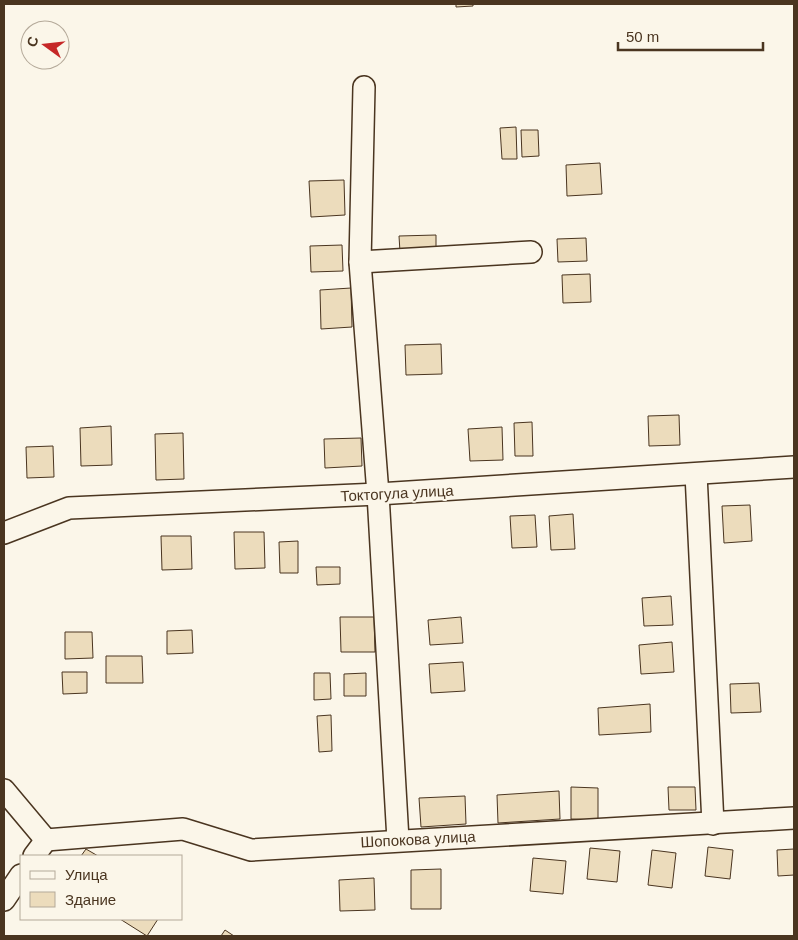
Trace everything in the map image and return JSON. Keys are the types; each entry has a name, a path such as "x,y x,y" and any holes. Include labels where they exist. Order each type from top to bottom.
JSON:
{"street":[{"path":"364,87 360,262 378,494 398,840"},
{"path":"360,262 531,252"},
{"name":"Токтогула улица","path":"4,533 69,508 378,494 794,467"},
{"path":"696,474 713,824"},
{"path":"4,790 40,848"},
{"name":"Шопокова улица","path":"40,848 183,829 251,850 794,818"},
{"path":"4,900 20,876"}],"building":[{"path":"456,4 473,4 473,6 456,7"},
{"path":"516,127 517,159 502,159 500,128"},
{"path":"521,130 538,130 539,156 522,157"},
{"path":"600,163 602,194 567,196 566,165"},
{"path":"344,180 345,215 311,217 309,181"},
{"path":"436,235 436,251 400,252 399,236"},
{"path":"586,238 587,261 558,262 557,239"},
{"path":"342,245 343,271 311,272 310,246"},
{"path":"590,274 591,302 563,303 562,275"},
{"path":"351,288 352,327 321,329 320,290"},
{"path":"441,344 442,374 406,375 405,345"},
{"path":"679,415 680,445 649,446 648,416"},
{"path":"532,422 533,456 515,456 514,423"},
{"path":"111,426 112,465 81,466 80,428"},
{"path":"502,427 503,460 470,461 468,429"},
{"path":"183,433 184,479 156,480 155,434"},
{"path":"361,438 362,466 325,468 324,439"},
{"path":"53,446 54,477 27,478 26,447"},
{"path":"750,505 752,541 724,543 722,506"},
{"path":"573,514 575,549 551,550 549,516"},
{"path":"535,515 537,547 512,548 510,516"},
{"path":"234,532 264,532 265,568 235,569"},
{"path":"161,536 191,536 192,569 162,570"},
{"path":"298,541 298,573 280,573 279,542"},
{"path":"316,567 340,567 340,584 317,585"},
{"path":"671,596 673,625 644,626 642,598"},
{"path":"340,617 374,617 375,652 341,652"},
{"path":"461,617 463,643 430,645 428,620"},
{"path":"192,630 193,653 167,654 167,631"},
{"path":"65,632 92,632 93,658 65,659"},
{"path":"672,642 674,672 641,674 639,645"},
{"path":"106,656 142,656 143,683 106,683"},
{"path":"463,662 465,691 431,693 429,664"},
{"path":"62,672 87,672 87,693 63,694"},
{"path":"314,673 330,673 331,699 314,700"},
{"path":"366,673 366,696 344,696 344,674"},
{"path":"759,683 761,712 731,713 730,684"},
{"path":"650,704 651,732 599,735 598,708"},
{"path":"331,715 332,751 319,752 317,716"},
{"path":"571,787 598,788 598,820 571,819"},
{"path":"668,787 695,787 696,810 669,810"},
{"path":"559,791 560,819 498,823 497,795"},
{"path":"465,796 466,824 421,827 419,798"},
{"path":"708,847 733,850 730,879 705,876"},
{"path":"590,848 620,851 617,882 587,879"},
{"path":"86,849 96,855 82,855"},
{"path":"794,849 794,875 778,876 777,850"},
{"path":"652,850 676,853 672,888 648,885"},
{"path":"533,858 566,861 563,894 530,891"},
{"path":"441,869 441,909 411,909 411,870"},
{"path":"374,878 375,910 340,911 339,880"},
{"path":"122,920 157,920 147,936"},
{"path":"225,930 234,936 221,936"}]}
